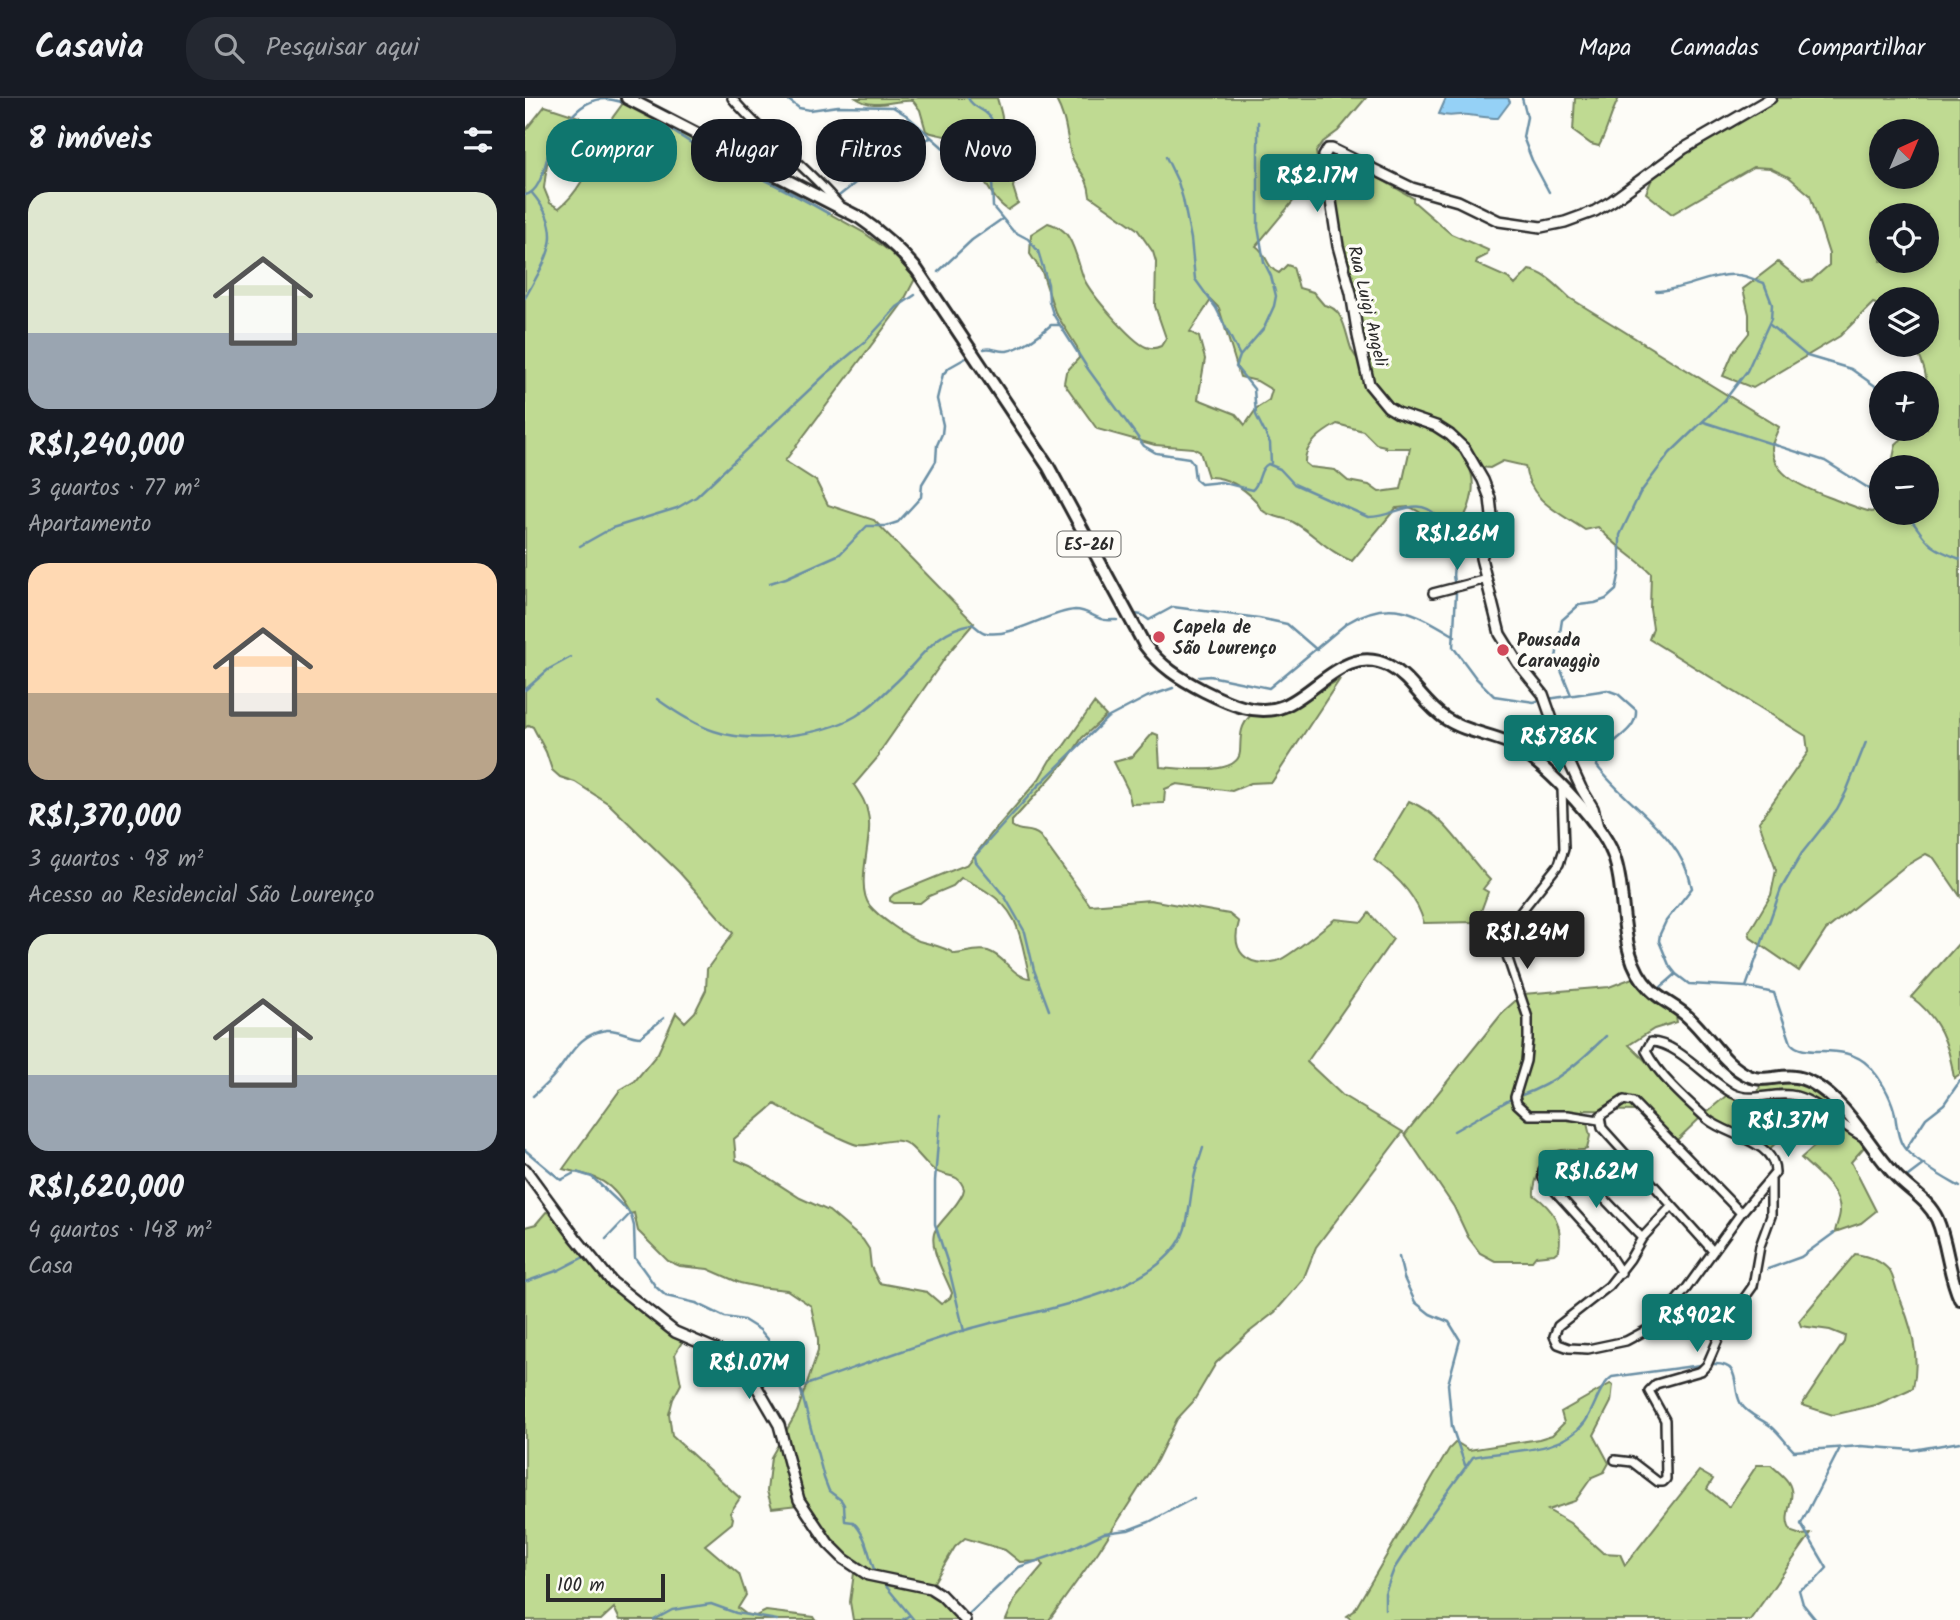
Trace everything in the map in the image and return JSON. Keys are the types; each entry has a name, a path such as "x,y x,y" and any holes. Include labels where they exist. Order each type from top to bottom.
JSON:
{"main road":[{"name":"ES-261","path":"627,98 842,208 873,227 917,270 1042,456 1133,625 1163,667 1177,677 1233,705 1249,709 1268,709 1283,706 1350,663 1375,661 1389,665 1402,675 1446,719 1521,750 1534,759 1598,827 1608,842 1619,872 1629,952 1650,990 1688,1017 1718,1050 1745,1074 1760,1079 1790,1075 1811,1082 1823,1090 1896,1175 1920,1196 1933,1212 1954,1287 1960,1299"}],"street":[{"path":"732,98 745,114 826,189 842,208"},
{"name":"Rua Luigi Angeli","path":"1598,827 1593,808 1565,754 1543,694 1512,656 1500,634 1481,558 1492,525 1490,498 1475,464 1465,449 1450,435 1436,426 1388,407 1369,384 1351,293 1338,246 1323,160 1328,149 1337,151 1412,188 1458,201 1499,221 1541,227 1595,211 1683,149 1768,99"},
{"path":"1433,593 1487,579"},
{"path":"1562,789 1564,849 1559,864 1508,928 1503,944 1528,1018 1526,1061 1515,1097 1517,1104 1529,1115 1568,1115 1599,1120"},
{"path":"1671,1207 1642,1238 1621,1273 1609,1286 1560,1323 1555,1340 1563,1346 1588,1349 1626,1341 1650,1329 1663,1319 1741,1213 1775,1173 1775,1166 1763,1149 1707,1119 1651,1059 1646,1051 1648,1045 1659,1043 1682,1055 1734,1094 1749,1099 1794,1095 1810,1101 1868,1140"},
{"path":"1713,1251 1602,1128 1600,1116 1624,1100 1633,1102 1741,1213"},
{"path":"1621,1273 1601,1242 1543,1178 1543,1171 1554,1157 1561,1156 1570,1163 1642,1238"},
{"path":"525,1168 575,1237 612,1282 675,1332 722,1352 747,1370 779,1425 799,1500 828,1543 844,1559 868,1575 930,1588 950,1603 965,1620"},
{"path":"1615,1460 1638,1465 1658,1482 1666,1479 1665,1420 1650,1396 1650,1389 1656,1384 1701,1371 1707,1366 1723,1328 1753,1286 1760,1246 1771,1216 1771,1180"}],"green space":[{"path":"856,98 997,98 1002,119 940,119 940,135 926,131 926,119 923,119 913,101 877,104"},
{"path":"1055,98 1366,98 1338,131 1323,142 1316,152 1319,170 1256,246 1275,271 1279,273 1287,265 1293,267 1299,288 1313,292 1324,305 1336,311 1352,351 1362,366 1365,365 1337,260 1328,206 1326,180 1328,155 1332,151 1413,198 1413,201 1451,234 1488,250 1487,255 1477,260 1476,264 1508,278 1515,285 1529,270 1540,274 1570,298 1779,427 1772,445 1774,459 1780,469 1798,484 1869,511 1869,525 1939,525 1939,455 1894,455 1899,441 1939,441 1939,371 1924,371 1919,357 1939,357 1939,287 1869,287 1869,307 1840,336 1753,388 1723,376 1733,353 1749,333 1749,314 1743,289 1778,262 1803,282 1812,280 1829,265 1829,254 1810,195 1789,177 1770,168 1753,167 1672,214 1646,193 1654,174 1760,98 1960,98 1960,896 1934,858 1926,854 1904,867 1826,930 1799,971 1751,938 1749,932 1771,895 1776,870 1759,822 1808,752 1806,736 1649,639 1653,628 1650,609 1651,573 1598,527 1585,530 1547,505 1533,488 1525,466 1503,461 1490,468 1469,466 1472,496 1465,516 1448,541 1419,512 1408,507 1396,508 1352,561 1336,553 1293,522 1265,512 1240,487 1221,478 1208,477 1200,452 1193,448 1155,445 1097,429 1064,383 1066,372 1079,358 1077,347 1055,312 1042,272 1030,254 1031,234 1048,223 1063,230 1088,286 1122,327 1139,343 1150,348 1161,346 1166,338 1155,306 1156,262 1153,252 1137,229 1090,196 1087,182 1072,157 1065,124","holes":["1211,300 1219,308 1240,377 1257,381 1272,390 1269,400 1257,408 1245,425 1236,414 1198,399 1205,359 1199,337 1190,332","1337,424 1363,431 1376,444 1385,446 1384,448 1410,448 1401,489 1379,492 1369,485 1348,481 1335,470 1310,467 1305,463 1311,444"]},
{"path":"1575,98 1619,98 1599,146 1591,144 1573,131"},
{"path":"623,103 657,119 612,119"},
{"path":"545,106 579,117 546,119 544,188 550,203 559,208 581,182 677,182 677,130 691,138 691,182 772,182 863,232 896,256 915,279 902,304 785,461 816,481 828,505 874,520 974,623 950,651 879,756 854,785 868,814 869,836 864,886 870,906 893,926 919,941 942,947 955,954 988,951 1018,974 1030,978 1013,918 998,899 986,891 961,878 953,886 929,896 920,903 894,903 890,898 968,864 1039,779 1050,760 1063,747 1094,703 1106,716 1082,738 1068,759 1012,821 1012,826 1019,830 1040,836 1090,905 1150,900 1229,914 1239,922 1239,949 1243,955 1257,962 1282,959 1335,919 1362,922 1369,913 1393,939 1307,1062 1342,1095 1403,1132 1316,1247 1303,1280 1275,1312 1216,1363 1193,1402 1177,1419 1157,1460 1098,1552 1049,1620 1006,1620 1016,1597 1043,1565 1041,1561 1020,1562 1005,1550 965,1538 955,1547 934,1582 970,1620 853,1620 850,1602 854,1573 798,1505 772,1508 767,1491 771,1457 797,1412 818,1351 811,1306 787,1290 740,1283 708,1269 680,1266 668,1261 638,1231 634,1213 630,1214 610,1187 595,1178 563,1169 620,1090 635,1081 658,1053 676,1013 685,1022 695,1012 706,990 707,969 733,933 679,872 609,804 552,770 533,727 529,725 525,728 525,131","holes":["775,1104 858,1145 901,1142 910,1146 934,1170 955,1177 962,1183 963,1193 936,1229 933,1243 952,1293 950,1298 941,1304 927,1292 879,1283 871,1267 869,1249 863,1240 829,1211 800,1198 736,1160 734,1139"]},
{"path":"985,182 1014,182 1018,203 1008,210 993,195"},
{"path":"1340,679 1272,782 1251,783 1232,791 1177,784 1165,789 1164,803 1131,804 1128,790 1114,762 1132,757 1153,733 1158,735 1160,767 1219,768 1237,760 1242,729 1250,716 1289,710"},
{"path":"1409,801 1423,808 1445,826 1490,880 1483,889 1488,892 1477,922 1424,923 1405,887 1374,860"},
{"path":"1960,942 1960,1074 1954,1078 1946,1043 1936,1022 1911,997"},
{"path":"1635,977 1647,993 1676,1016 1677,1022 1654,1029 1629,1045 1702,1116 1727,1095 1755,1103 1760,1086 1798,1083 1819,1091 1837,1108 1866,1145 1851,1162 1876,1211 1861,1223 1835,1232 1840,1211 1836,1195 1826,1181 1801,1158 1826,1136 1815,1121 1785,1147 1778,1141 1765,1153 1721,1132 1701,1117 1676,1141 1653,1117 1636,1111 1584,1110 1590,1136 1587,1149 1561,1150 1553,1154 1540,1170 1534,1189 1534,1195 1552,1212 1558,1225 1559,1250 1554,1254 1536,1256 1532,1261 1495,1261 1480,1253 1468,1237 1454,1207 1405,1134 1504,1011 1523,994 1609,987"},
{"path":"546,1212 555,1214 582,1251 682,1342 675,1354 681,1384 669,1414 672,1436 740,1498 730,1513 732,1523 705,1545 739,1574 746,1595 738,1608 746,1614 756,1616 766,1611 814,1617 816,1620 620,1620 614,1608 601,1620 525,1620 525,1227 536,1224"},
{"path":"1855,1254 1878,1261 1892,1275 1913,1338 1915,1375 1913,1388 1876,1405 1833,1415 1802,1405 1844,1342 1845,1336 1830,1330 1801,1326 1799,1321"},
{"path":"1610,1384 1613,1385 1611,1402 1594,1435 1609,1463 1604,1472 1592,1477 1575,1501 1548,1510 1570,1523 1603,1553 1620,1554 1625,1565 1699,1471 1713,1479 1707,1489 1729,1507 1757,1465 1771,1465 1791,1488 1787,1519 1792,1532 1811,1534 1750,1620 1352,1620 1347,1616 1354,1611 1449,1449 1456,1442 1469,1450 1552,1435 1564,1423 1561,1412"}],"water":[{"path":"1446,98 1508,98 1510,102 1498,118 1447,116 1439,114"}],"waterway":[{"path":"786,98 799,108 810,110 838,106 893,107 906,115 957,160 982,167 992,179 993,207 1013,231 1028,239 1038,251 1053,314 1088,369 1144,446 1156,453 1189,458 1193,463 1195,479 1201,484 1221,482 1252,490 1268,464 1280,469 1294,484 1368,517 1413,507 1430,510 1455,540 1457,553 1454,581"},
{"path":"968,98 992,119"},
{"path":"1522,98 1527,117 1523,137 1549,192"},
{"path":"525,195 537,186 558,132 584,105 605,99 616,100 639,110 695,145 829,214"},
{"path":"1258,122 1258,227 1264,262 1276,296 1264,328 1240,356 1236,367 1254,389 1256,415 1270,443 1271,463"},
{"path":"835,199 869,172 887,179 915,142 931,138"},
{"path":"1166,157 1183,199 1195,279 1216,308 1240,356"},
{"path":"525,298 546,258 551,233 543,208 532,193"},
{"path":"938,272 972,240 1002,219"},
{"path":"1571,695 1556,658 1562,620 1579,605 1606,599 1616,590 1620,571 1620,535 1640,493 1670,453 1724,401 1747,371 1771,319 1772,304 1764,283 1744,276 1727,275 1656,291"},
{"path":"580,546 612,528 677,508 696,497 825,375 865,342 897,307 915,295"},
{"path":"984,349 1013,349 1031,341 1051,325 1060,325"},
{"path":"1770,325 1807,356 1851,369 1869,382"},
{"path":"770,583 840,554 867,526 886,526 898,522 921,497 922,484 936,461 937,445 942,434 943,425 937,399 943,374 966,358"},
{"path":"1704,422 1825,461 1869,488"},
{"path":"1914,525 1933,546 1960,559"},
{"path":"1456,593 1453,647 1476,678 1494,696 1534,702 1541,700"},
{"path":"1135,614 1149,620 1173,607 1259,618 1287,624 1317,650"},
{"path":"657,699 699,725 729,735 766,737 806,733 842,723 861,713 903,676 937,640 959,627 972,624 984,632 996,634 1075,610 1103,620 1117,620"},
{"path":"1199,677 1210,676 1269,688 1347,623 1377,610 1403,611 1428,620 1455,636"},
{"path":"525,690 549,669 571,657"},
{"path":"1049,1010 1034,970 1025,932 1005,897 976,862 975,856 1037,787 1107,718 1147,697 1173,688"},
{"path":"1548,699 1607,690 1618,694 1636,710 1631,726 1604,751 1597,766 1666,836 1686,869 1692,888 1666,921 1659,941 1669,965 1676,974 1689,984 1746,987 1774,993 1791,1043 1805,1050 1849,1054 1870,1067 1890,1099 1903,1146 1921,1163 1960,1187"},
{"path":"1746,987 1781,889 1802,853 1837,809 1866,742"},
{"path":"1660,988 1676,974"},
{"path":"533,1096 554,1075 577,1045 590,1035 611,1030 640,1037 664,1018"},
{"path":"1522,1095 1567,1070 1606,1036"},
{"path":"1906,1149 1926,1118 1944,1104 1960,1081"},
{"path":"1454,1131 1509,1100"},
{"path":"940,1115 935,1224 964,1331"},
{"path":"800,1387 962,1331 1079,1301 1136,1279 1159,1264 1181,1238 1203,1148"},
{"path":"525,1150 561,1180 576,1172 592,1177 627,1210 634,1226 635,1258 666,1296 696,1303 725,1317 744,1320 767,1338 800,1387 829,1491 844,1505 845,1521 853,1522 861,1533 875,1572"},
{"path":"1908,1176 1924,1164"},
{"path":"606,1239 630,1214"},
{"path":"1768,1269 1801,1257 1834,1233"},
{"path":"525,1282 559,1270 584,1257"},
{"path":"1399,1257 1404,1278 1415,1302 1430,1314 1449,1322 1460,1340 1448,1384 1452,1427 1465,1465"},
{"path":"1714,1364 1723,1365 1733,1372 1738,1398 1744,1408 1772,1427 1794,1451 1861,1446 1913,1450 1960,1442"},
{"path":"1385,1609 1385,1593 1394,1569 1473,1457 1533,1449 1562,1440 1585,1422 1604,1386 1612,1377 1701,1365"},
{"path":"1816,1620 1803,1604 1799,1590 1815,1581 1827,1568 1801,1524 1840,1448"},
{"path":"969,1614 1019,1567 1066,1551 1104,1533 1128,1530 1149,1522 1194,1498"},
{"path":"885,1585 914,1620"},
{"path":"654,1620 672,1610 711,1604 736,1613 777,1620"},
{"path":"902,1620 910,1615"}],"place":[{"name":"Capela de São Lourenço","path":"1159,637"},
{"name":"Pousada Caravaggio","path":"1503,650"}]}
